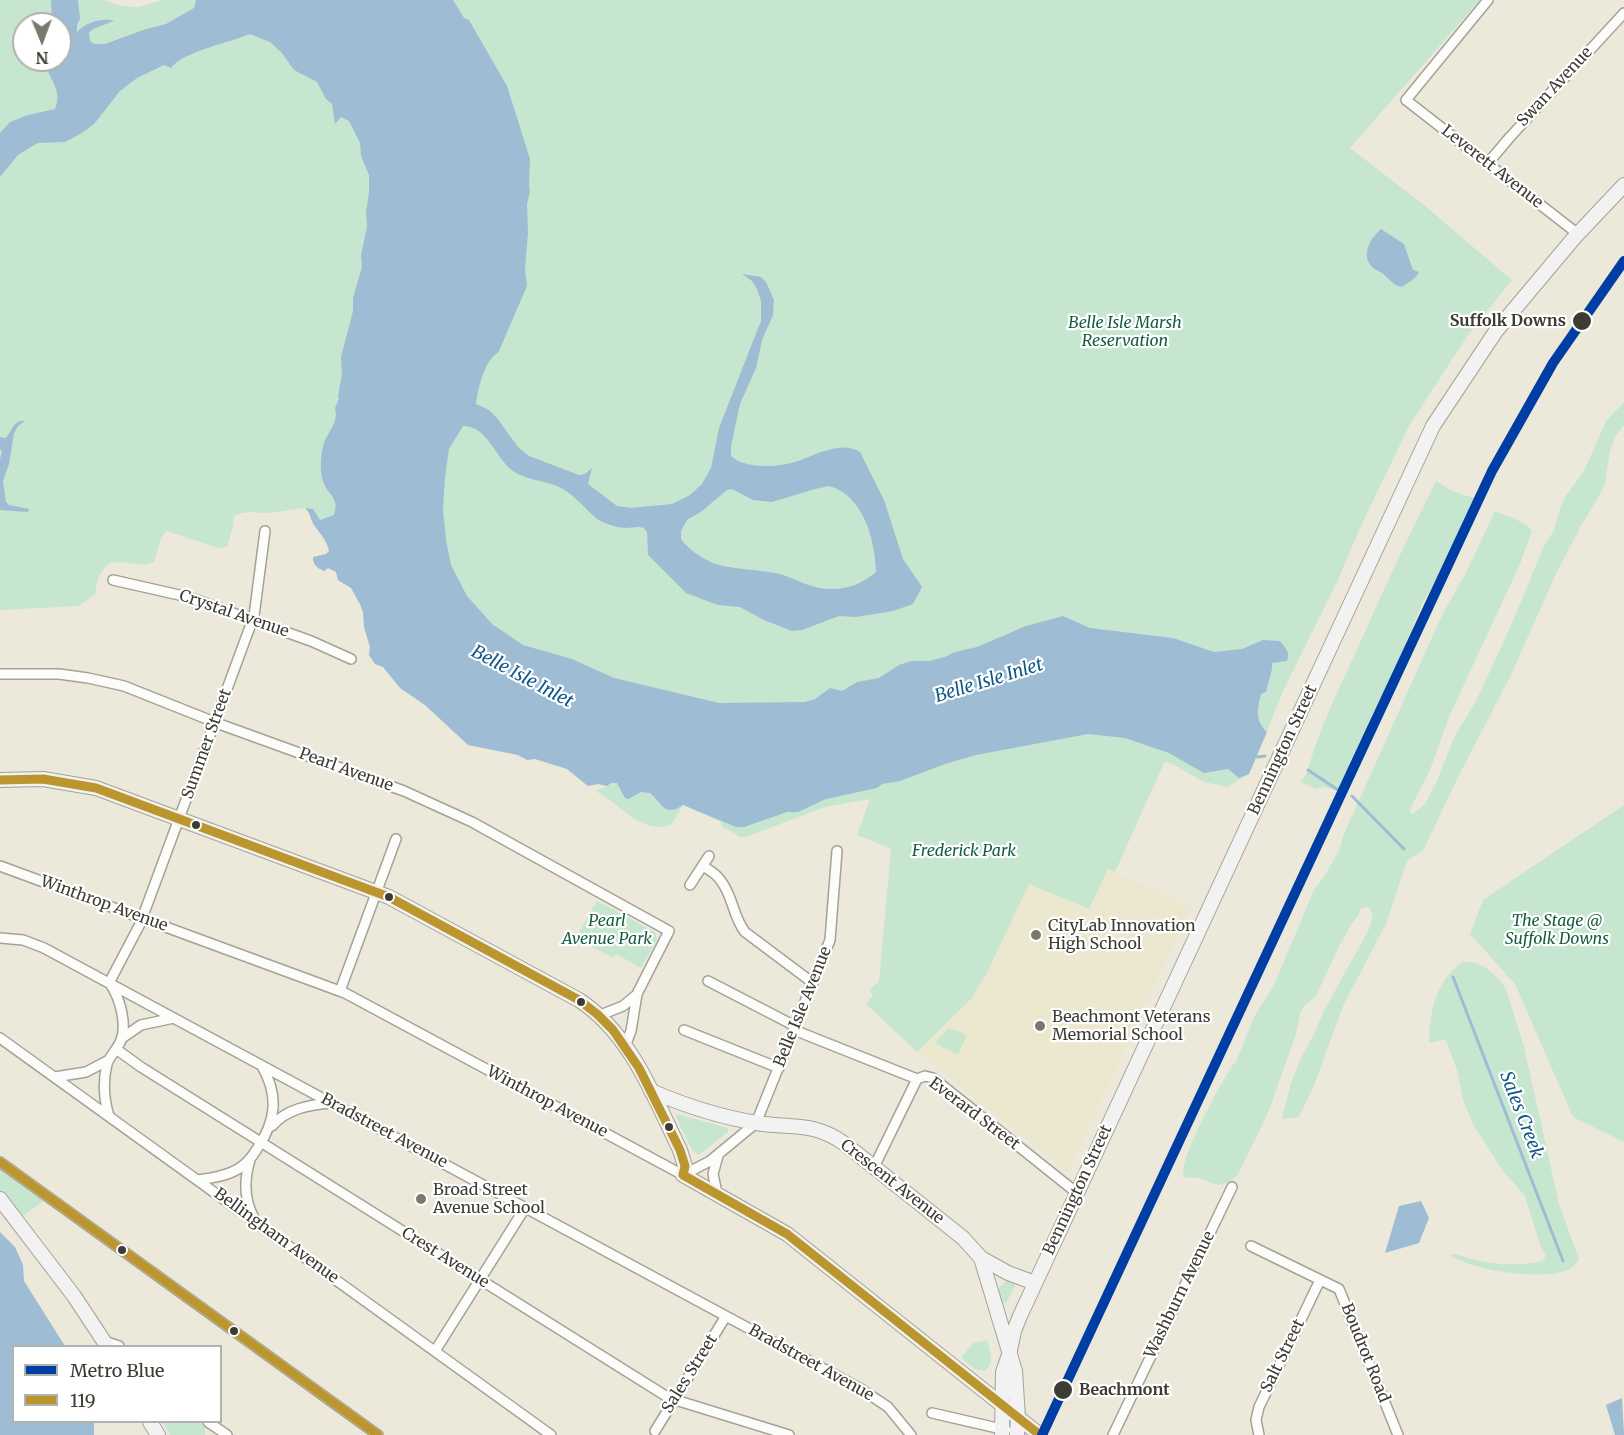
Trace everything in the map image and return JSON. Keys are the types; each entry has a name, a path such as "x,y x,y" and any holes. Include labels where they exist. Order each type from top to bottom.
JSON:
{"street":[{"name":"Leverett Avenue","path":"1488,0 1406,100 1578,234"},
{"name":"Swan Avenue","path":"1488,163 1510,136 1624,13"},
{"name":"Bennington Street","path":"1003,1432 1003,1372 1010,1354 1016,1326 1434,426 1496,331 1578,234 1624,185"},
{"name":"Summer Street","path":"110,983 143,918 253,620 265,531"},
{"name":"Crystal Avenue","path":"113,580 181,595 332,649 351,658"},
{"name":"Pearl Avenue","path":"0,674 59,674 106,682 141,692 440,806 669,931 637,994"},
{"path":"0,780 36,778 76,783 103,790 397,901 556,987 586,1005 625,1046 651,1091 682,1154 685,1166 683,1175"},
{"path":"340,991 396,839"},
{"name":"Belle Isle Avenue","path":"756,1123 831,935 837,851"},
{"path":"690,885 709,856"},
{"name":"Winthrop Avenue","path":"0,866 340,991 717,1193 787,1234 1004,1406 1017,1428 1040,1435"},
{"path":"702,866 721,880 738,921 746,932 813,983"},
{"name":"Bradstreet Avenue","path":"0,938 18,939 39,946 110,983 874,1397 892,1411 911,1435"},
{"name":"Everard Street","path":"708,981 795,1028 917,1079 925,1076 933,1078 1077,1193"},
{"path":"110,983 119,1002 123,1024 122,1038"},
{"path":"598,1016 623,1006 637,994"},
{"path":"625,1046 631,1030 637,994"},
{"path":"110,1116 105,1091 105,1075 109,1060 122,1038 146,1024 174,1018"},
{"path":"684,1030 779,1068"},
{"name":"Bellingham Avenue","path":"0,1038 551,1435"},
{"name":"Crest Avenue","path":"116,1049 141,1068 674,1400 789,1435"},
{"path":"55,1077 86,1072 109,1060"},
{"path":"198,1179 232,1172 250,1160 262,1143 270,1128 273,1098 262,1066"},
{"path":"874,1167 917,1079"},
{"name":"Crescent Avenue","path":"651,1091 693,1109 756,1123 799,1125 823,1131 838,1139 963,1238 981,1258 1008,1273 1035,1283"},
{"path":"270,1128 280,1118 293,1111 330,1103"},
{"path":"683,1175 719,1154 756,1123"},
{"path":"717,1193 713,1174 719,1154"},
{"path":"250,1160 246,1188 249,1207 256,1222"},
{"path":"0,1162 378,1435"},
{"name":"Washburn Avenue","path":"1113,1435 1232,1187"},
{"path":"0,1199 74,1296 105,1344"},
{"path":"435,1351 525,1208"},
{"name":"Boudrot Road","path":"1251,1246 1339,1289 1398,1435"},
{"name":"Crescent Avenue","path":"981,1258 1010,1354"},
{"name":"Salt Street","path":"1260,1435 1256,1420 1259,1407 1320,1280"},
{"name":"Sales Street","path":"654,1431 726,1317"},
{"name":"Bennington Street","path":"1010,1354 1015,1371 1017,1428"},
{"path":"932,1413 1003,1432 1017,1428"},
{"path":"212,1427 227,1435"}],"shaded area":[{"name":"Beachmont Veterans Memorial School","path":"1109,869 1191,907 1068,1172 917,1052 971,999 986,975 1029,884 1089,909"}],"green space":[{"path":"0,0 103,0 121,6 138,7 163,0 1480,0 1350,148 1424,205 1512,280 1466,338 1409,426 1337,582 1284,689 1249,774 1228,787 1204,782 1165,761 1115,872 1108,869 1089,909 1029,884 986,975 971,999 917,1052 866,1004 873,995 869,991 879,981 891,849 857,835 870,799 825,807 746,837 739,837 721,826 721,822 683,805 671,825 650,826 640,822 595,791 615,783 607,786 598,784 588,786 567,769 535,759 527,760 518,755 468,745 425,705 400,688 383,667 375,664 369,655 370,647 364,627 363,612 351,588 338,580 336,572 328,568 324,571 315,565 313,557 329,551 325,540 305,508 267,513 246,512 234,516 227,547 219,548 166,531 161,538 154,562 145,565 110,563 98,578 95,594 79,606 0,610"},
{"path":"1624,402 1624,425 1616,435 1610,450 1605,484 1555,576 1510,677 1424,849 1406,864 1386,924 1344,1004 1313,1088 1299,1117 1282,1119 1291,1083 1324,1011 1369,929 1373,914 1368,907 1361,908 1339,946 1316,996 1301,1011 1295,1037 1268,1113 1238,1174 1220,1185 1199,1178 1184,1177 1187,1154 1194,1138 1232,1065 1236,1062 1254,1017 1274,985 1314,890 1340,848 1343,836 1443,613 1465,575 1495,511 1520,521 1532,531 1520,564 1449,717 1430,770 1411,807 1410,812 1413,814 1425,804 1454,738 1477,699 1543,548 1554,530 1565,497 1584,471 1606,421"},
{"path":"1436,481 1452,491 1477,499 1443,568 1422,604 1401,659 1354,765 1340,791 1324,787 1315,789 1301,782 1307,773 1322,727 1394,567"},
{"name":"The Stage @ Suffolk Downs","path":"1624,805 1624,1142 1573,1117 1515,984 1470,934 1483,900"},
{"name":"Pearl Avenue Park","path":"597,901 655,932 657,940 641,968 616,954 613,958 576,938"},
{"path":"1463,961 1476,963 1486,968 1499,979 1506,989 1524,1047 1559,1204 1579,1259 1565,1271 1538,1275 1505,1272 1473,1265 1449,1254 1484,1262 1509,1264 1542,1261 1546,1256 1541,1248 1525,1196 1502,1170 1473,1124 1463,1100 1457,1070 1446,1041 1429,1043 1433,1008 1440,988 1446,978"},
{"path":"949,1028 967,1035 958,1055 936,1044"},
{"path":"677,1114 728,1128 728,1132 699,1155 693,1152 676,1117"},
{"path":"0,1159 48,1198 11,1224 0,1210"},
{"path":"1006,1281 1015,1286 1006,1303 1003,1303 998,1289"},
{"path":"987,1340 991,1360 985,1371 975,1369 961,1358 973,1343"},
{"path":"164,1423 200,1423 205,1427 205,1435 170,1435"}],"water":[{"name":"Belle Isle Inlet","path":"51,0 78,0 80,19 77,32 94,22 114,21 93,29 89,33 90,41 94,44 105,44 166,24 194,8 196,0 453,0 464,18 469,20 507,86 530,159 525,269 527,286 499,351 486,367 476,404 489,410 518,447 529,456 579,475 585,474 592,468 588,484 617,506 631,508 672,504 690,495 702,484 711,468 719,428 761,321 761,301 757,289 752,281 742,274 761,277 766,282 774,300 773,315 762,340 756,368 740,404 731,456 746,464 770,466 792,463 837,448 860,452 884,500 903,559 922,587 913,604 893,611 856,617 839,616 802,630 792,631 740,607 718,605 686,593 648,555 647,532 644,528 619,527 599,520 562,489 513,471 479,431 463,426 449,449 443,510 446,540 451,565 467,596 492,624 523,645 572,659 614,678 719,703 805,702 815,699 830,688 842,691 857,682 879,678 899,665 911,661 929,661 945,657 977,647 1026,626 1063,616 1090,628 1173,638 1214,652 1242,649 1263,640 1280,641 1287,650 1288,658 1287,661 1272,663 1266,692 1261,694 1258,715 1260,724 1267,732 1249,774 1239,778 1228,769 1204,773 1169,753 1125,738 1088,734 976,755 900,781 882,784 877,788 826,799 798,812 787,812 744,827 736,827 683,805 677,809 667,810 650,793 641,792 628,799 625,798 617,783 607,786 598,784 588,786 567,769 535,759 527,760 518,755 468,745 425,705 400,688 383,667 375,664 369,655 370,647 364,627 363,612 351,588 338,580 336,572 328,568 322,570 313,560 313,557 329,551 325,540 305,508 313,509 320,520 334,515 334,500 322,477 321,457 324,443 336,418 335,408 339,399 342,374 341,357 362,267 361,255 367,227 369,175 361,156 360,143 349,121 341,117 335,124 332,104 326,99 317,82 294,70 281,52 270,42 250,34 196,52 177,62 171,68 164,65 137,78 120,91 94,124 82,133 65,142 38,143 18,155 0,177 0,133 10,122 55,109 56,91 49,72 72,72 72,12 52,12","holes":["829,486 841,491 859,509 870,534 876,572 848,587 823,589 780,574 718,565 699,555 681,539 681,531 687,520 727,490 732,489 753,500 772,502"]},
{"path":"1381,229 1404,244 1413,270 1419,272 1402,287 1373,268 1367,258 1370,242"},
{"path":"25,421 14,433 9,464 3,481 6,502 9,505 29,509 28,512 0,510 2,451 0,437 6,438 15,424"},
{"path":"1421,1201 1429,1218 1419,1243 1385,1253 1399,1206"},
{"path":"0,1232 15,1247 23,1265 24,1281 64,1345 12,1345 12,1423 94,1423 94,1435 0,1435"},
{"path":"1622,1398 1624,1435 1615,1435 1606,1405"}],"waterway":[{"name":"Sales Creek","path":"1257,757 1265,756"},
{"name":"Sales Creek","path":"1308,770 1338,790"},
{"name":"Sales Creek","path":"1352,796 1404,849"},
{"name":"Sales Creek","path":"1453,977 1563,1261"}],"metro line":[{"name":"Blue","path":"1042,1435 1492,471 1553,363 1624,261"}],"transit line":[{"name":"119","path":"0,780 43,779 96,788 389,897 579,1000 613,1030 639,1068 680,1150 685,1166 683,1175 787,1234 1040,1435"},
{"name":"119","path":"0,1162 378,1435"}],"place":[{"name":"Suffolk Downs","path":"1582,321"},
{"name":"CityLab Innovation High School","path":"1036,935"},
{"name":"Beachmont Veterans Memorial School","path":"1040,1026"},
{"name":"Broad Street Avenue School","path":"421,1199"},
{"name":"Beachmont","path":"1063,1390"}],"park label":[{"name":"Belle Isle Marsh Reservation","path":"1125,332"},
{"name":"Frederick Park","path":"964,851"}]}
